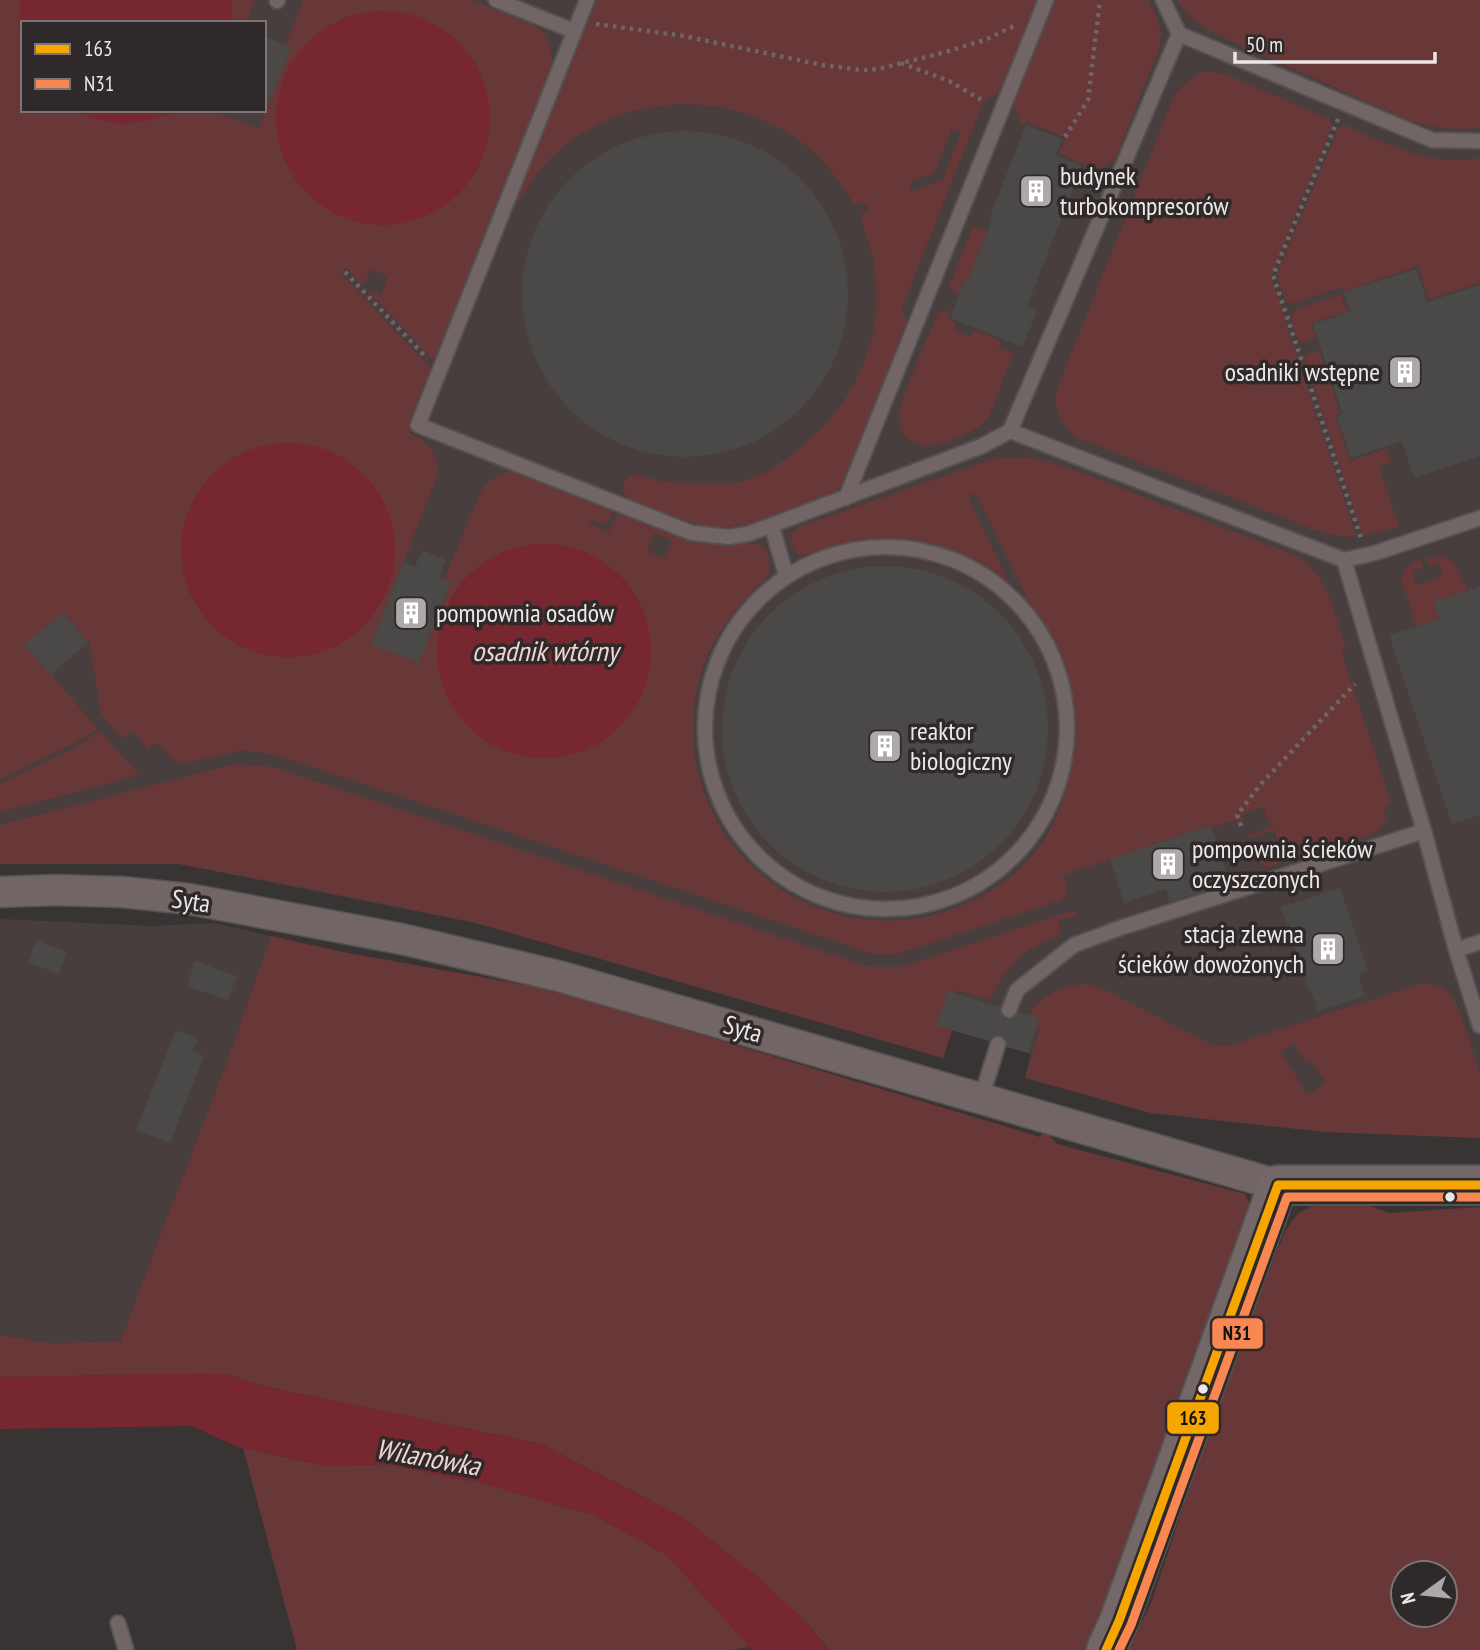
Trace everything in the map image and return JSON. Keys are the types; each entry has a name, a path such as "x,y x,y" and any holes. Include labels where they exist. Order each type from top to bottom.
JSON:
{"street":[{"name":"Syta","path":"0,892 122,892 190,899 402,939 559,976 1278,1185 1480,1185"},
{"path":"1106,1650 1119,1621 1278,1185"}],"lane":[{"path":"496,0 580,27"},
{"path":"587,0 580,27 418,425 692,533 729,537 772,527 982,446 1010,431 1179,34"},
{"path":"846,498 1046,0"},
{"path":"1163,0 1179,34 1432,140 1480,141"},
{"path":"1010,431 1344,560 1375,553 1480,518"},
{"path":"772,527 786,575"},
{"path":"888,545 941,554 990,578 1029,615 1056,662 1068,714 1064,768 1045,818 1011,861 967,892 920,908 870,910 821,899 777,875 742,840 729,818 717,796 704,748 706,698 721,650 748,608 786,575 835,553 888,545"},
{"path":"1344,560 1424,831 1455,950 1480,1026"},
{"path":"1009,1010 1017,990 1074,945 1424,831"},
{"path":"1455,950 1480,942"},
{"path":"981,1099 998,1044"},
{"path":"118,1623 126,1650"}],"path":[{"path":"1065,137 1088,100 1100,0"},
{"path":"580,27 684,36 822,65 862,70 901,63 985,40 1023,20"},
{"path":"901,63 949,81 984,101"},
{"path":"1339,118 1273,275 1361,540"},
{"path":"345,272 439,371"},
{"path":"1241,826 1237,815 1260,785 1355,684"}],"shaded area":[{"path":"0,0 1480,0 1480,1138 1326,1132 1151,1113 1025,1078 1031,1054 952,1030 943,1058 476,923 179,864 0,864"},
{"path":"0,0 255,0 247,21 21,21 21,112 217,112 258,129 291,48 285,45 304,0 472,0 533,25 544,33 551,47 552,66 435,362 366,289 381,295 388,276 371,269 363,286 347,268 341,273 432,370 408,432 430,448 436,459 438,473 372,644 419,663 451,582 444,579 481,492 498,475 520,473 613,510 607,525 591,519 589,523 609,532 618,512 696,542 762,546 770,560 768,576 726,623 710,650 699,680 693,738 703,791 727,837 762,875 806,903 856,918 909,919 965,904 1003,883 1031,857 1052,825 1067,785 1074,735 1073,710 1069,686 1052,640 1023,598 1026,595 976,493 968,497 1010,585 974,562 936,546 896,539 875,539 854,541 802,555 794,550 791,537 800,526 997,458 1027,457 1063,466 1294,555 1306,563 1323,584 1334,608 1346,648 1341,651 1390,806 1386,806 1384,816 1387,818 1383,824 1370,834 1267,867 1255,857 1280,849 1275,830 1249,838 1248,835 1271,827 1263,807 1241,814 1244,821 1237,823 1236,820 1212,827 1211,825 1063,875 1068,891 1062,900 894,955 874,954 276,755 242,750 183,764 171,758 157,742 148,749 132,731 123,739 101,714 90,644 63,613 24,644 98,729 0,779","holes":["654,533 672,540 665,558 647,551"]},
{"path":"596,0 1037,0 1000,93 983,102 902,308 908,325 845,483 830,496 818,501 750,524 712,526 676,517 629,499 624,492 624,482 633,476 664,482 716,484 743,481 761,474 802,446 835,412 848,393 868,351 876,306 874,265 860,215 869,210 865,203 855,205 824,162 800,141 769,123 736,111 702,105 667,105 632,111 600,124 570,142 538,172 511,215","holes":["952,129 961,133 943,179 912,192 909,183 935,172"]},
{"path":"1055,0 1148,0 1159,25 1158,52 1116,157 1102,167 1088,167 1059,153 1065,137 1026,122 1019,122 1014,109 1015,100"},
{"path":"1177,0 1480,0 1480,127 1442,128 1405,119 1211,32 1188,15"},
{"path":"1206,71 1225,74 1329,119 1332,126 1271,276 1356,537 1315,530 1080,439 1068,430 1058,413 1056,392 1173,98 1187,81"},
{"path":"1344,125 1427,157 1444,160 1480,158 1480,283 1429,299 1418,266 1344,291 1342,287 1290,304 1286,302 1277,274 1338,129"},
{"path":"973,226 987,231 967,282 959,295 949,287"},
{"path":"1341,294 1351,324 1343,327 1339,314 1311,323 1316,338 1299,342 1291,318 1296,309"},
{"path":"950,311 948,318 956,322 953,330 971,337 974,330 1001,341 998,348 1013,354 989,416 981,425 955,440 925,445 912,442 903,434 899,420 900,411 908,384 938,313"},
{"path":"1319,350 1340,413 1335,415 1350,461 1386,449 1391,462 1379,467 1399,527 1363,536 1304,357"},
{"path":"1441,556 1455,563 1468,590 1434,602 1439,619 1417,626 1402,582 1403,574 1409,565 1420,560 1423,568 1412,571 1416,585 1443,576 1439,563 1429,566 1426,559"},
{"path":"100,731 139,775 0,812 0,784 71,750"},
{"path":"235,764 272,767 870,967 901,967 1074,910 1076,915 1058,921 1061,934 1036,946 1015,962 998,983 991,1000 957,990 945,1028 952,1030 943,1058 476,923 179,864 0,864 0,825"},
{"path":"0,919 152,926 214,923 271,936 228,1058 120,1341 49,1343 0,1335"},
{"path":"271,936 338,951 553,990 1040,1137 1044,1129 1057,1144 1245,1194 1253,1211 1088,1650 829,1650 804,1620 684,1518 541,1444 262,1386 225,1374 0,1377 0,1335 49,1343 120,1341 228,1058"},
{"path":"1085,984 1105,990 1216,1046 1228,1046 1421,984 1445,989 1457,1004 1480,1073 1480,1138 1326,1132 1151,1113 1025,1078 1040,1027 1027,1023 1031,1014 1049,995","holes":["1294,1043 1307,1063 1312,1061 1326,1083 1307,1095 1281,1052"]},
{"path":"1325,1200 1357,1201 1389,1213 1480,1207 1480,1650 1128,1650 1150,1606 1223,1389 1285,1231 1298,1213"},
{"path":"243,1448 325,1466 386,1464 486,1484 595,1516 667,1555 750,1647 731,1650 297,1650"}],"water":[{"path":"20,0 231,0 233,21 21,21 21,36"},
{"path":"383,11 424,19 459,42 482,77 490,118 482,159 459,194 424,217 383,225 342,217 307,194 284,159 276,118 284,77 307,42 342,19"},
{"path":"77,112 174,112 126,124"},
{"path":"288,443 329,451 364,474 387,509 395,550 387,591 364,626 329,649 288,657 247,649 212,626 189,591 181,550 189,509 212,474 247,451"},
{"name":"osadnik wtórny","path":"544,544 585,552 620,575 643,610 651,651 643,692 620,727 585,750 544,758 503,750 468,727 445,692 437,651 445,610 468,575 503,552"},
{"name":"Wilanówka","path":"225,1374 262,1386 541,1444 684,1518 756,1576 804,1620 828,1650 752,1650 667,1555 595,1516 486,1484 386,1464 325,1466 235,1446 192,1426 0,1429 0,1377"}],"building":[{"path":"266,37 291,47 266,111"},
{"name":"budynek turbokompresorów","path":"1026,125 1062,139 1056,155 1082,166 1027,306 1037,310 1023,347 950,318 992,220 989,219"},
{"path":"685,131 717,134 747,143 776,158 800,179 821,203 836,232 845,262 848,294 845,326 836,356 821,385 800,409 776,430 747,445 717,454 685,457 653,454 623,445 594,430 570,409 549,385 534,356 525,326 522,294 525,262 534,232 549,203 570,179 594,158 623,143 653,134"},
{"name":"osadniki wstępne","path":"1416,269 1427,302 1480,285 1480,456 1414,478 1402,441 1351,458 1337,416 1343,414 1313,324 1350,312 1344,292"},
{"name":"pompownia osadów","path":"422,550 446,560 439,578 451,581 419,663 371,644 404,562 415,567"},
{"name":"reaktor biologiczny","path":"869,566 901,566 932,573 962,585 989,603 1011,625 1036,667 1045,697 1048,729 1045,761 1029,806 1011,833 989,855 962,873 932,885 901,892 869,892 838,885 808,873 781,855 759,833 741,806 729,776 722,745 722,713 729,682 741,652 759,625 781,603 808,585 838,573"},
{"path":"1480,586 1480,815 1452,824 1389,635 1439,619 1433,602"},
{"path":"63,613 88,642 51,675 24,644"},
{"name":"pompownia ścieków oczyszczonych","path":"1211,825 1230,883 1170,902 1166,889 1124,903 1110,859"},
{"name":"stacja zlewna ścieków dowożonych","path":"1340,888 1368,971 1358,975 1365,996 1318,1011 1281,907"},
{"path":"36,940 67,952 59,974 28,962"},
{"path":"195,961 237,976 228,1000 187,986"},
{"path":"947,991 1000,1007 1001,1015 1006,1019 1014,1018 1018,1012 1039,1018 1029,1053 1007,1047 1005,1038 1000,1035 989,1041 937,1026"},
{"path":"176,1030 198,1038 193,1051 204,1056 170,1143 136,1130"}],"transit line":[{"name":"163","path":"1278,1185 1480,1185"},
{"name":"163","path":"1106,1650 1119,1621 1278,1185"},
{"name":"N31","path":"1119,1650 1131,1625 1287,1197 1480,1197"}],"place":[{"name":"budynek turbokompresorów","path":"1036,191"},
{"name":"osadniki wstępne","path":"1405,372"},
{"name":"pompownia osadów","path":"411,613"},
{"name":"reaktor biologiczny","path":"885,746"},
{"name":"pompownia ścieków oczyszczonych","path":"1168,864"},
{"name":"stacja zlewna ścieków dowożonych","path":"1328,949"}]}
